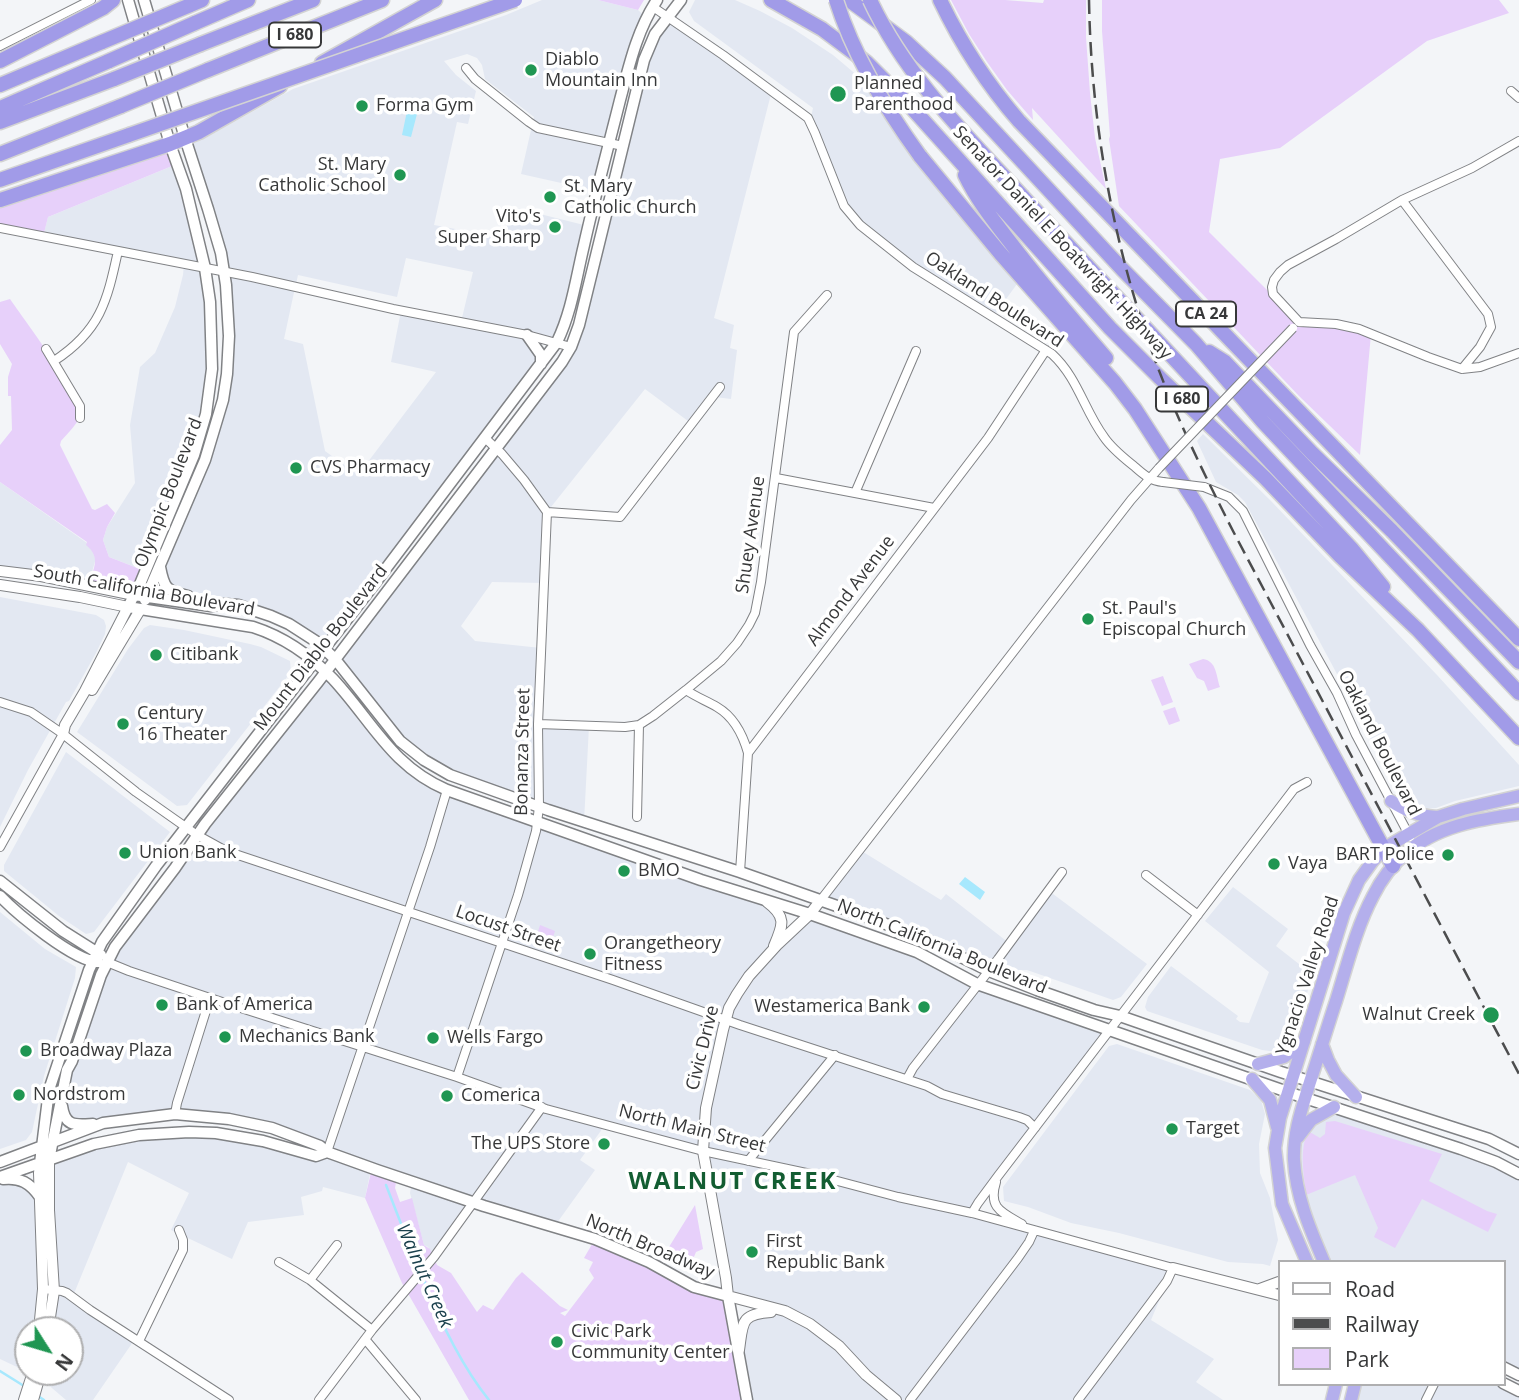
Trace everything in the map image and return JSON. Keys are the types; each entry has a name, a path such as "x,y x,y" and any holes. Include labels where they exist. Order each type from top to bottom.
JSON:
{"highway":[{"path":"0,61 103,8 113,0"},
{"path":"0,108 248,0"},
{"name":"I 680","path":"0,122 313,0"},
{"name":"I 680","path":"0,155 382,0"},
{"path":"0,200 199,132 435,0"},
{"path":"0,180 515,0"},
{"name":"Senator Daniel E Boatwright Highway","path":"771,0 807,19 866,62 912,108 1085,302 1418,631 1519,738"},
{"path":"836,0 852,44 869,79 920,156 1021,278 1115,383 1199,508"},
{"name":"Senator Daniel E Boatwright Highway","path":"849,0 893,31 933,66 1122,269 1196,344 1263,422 1519,693"},
{"path":"870,0 897,49 928,93 1351,548 1418,631"},
{"name":"CA 24","path":"940,0 976,65 1019,121 1519,639"},
{"path":"0,85 195,3"},
{"path":"957,158 976,198 1050,294 1122,377 1154,421 1393,866"},
{"path":"1196,344 1225,362 1519,662"},
{"path":"1493,612 1519,626"},
{"name":"Ygnacio Valley Road","path":"1306,1260 1282,1204 1275,1148 1280,1118 1344,913 1359,880 1383,849 1438,817 1519,796"},
{"path":"1391,801 1409,812 1438,817"},
{"name":"Ygnacio Valley Road","path":"1323,1260 1305,1216 1296,1182 1296,1131 1361,922 1373,895 1393,866 1415,845 1446,830 1493,817 1519,814"},
{"path":"1258,1064 1284,1057 1304,1042"},
{"path":"1322,1044 1336,1075 1356,1097"},
{"path":"1252,1079 1270,1100 1278,1130"},
{"path":"1296,1140 1311,1120 1335,1107"}],"main road":[{"name":"Olympic Boulevard","path":"128,0 186,189 205,268 210,302 212,369 206,414 196,447 182,486 128,607"},
{"name":"Olympic Boulevard","path":"141,610 200,475 223,400 229,336 221,253 144,0"},
{"name":"Mount Diablo Boulevard","path":"44,1161 67,1070 101,975 115,947 197,835 326,671 555,371 571,346 579,325 644,60 655,34 681,0"},
{"name":"Mount Diablo Boulevard","path":"47,1144 49,1090 95,956 140,888 557,342 574,295 628,70 642,28 655,3"},
{"path":"527,335 541,355 541,363"},
{"path":"160,567 162,581 175,593 225,604"},
{"name":"South California Boulevard","path":"134,595 211,606 238,605 271,616 306,634 324,648"},
{"name":"South California Boulevard","path":"128,607 253,627 285,640 314,661"},
{"name":"North California Boulevard","path":"324,648 400,741 424,760 450,775 539,807 740,872 921,937 989,971 1042,992 1489,1139 1519,1154"},
{"name":"North California Boulevard","path":"314,661 326,671 398,758 424,779 447,790 701,880 810,914 917,952 977,984 1461,1149 1519,1174"},
{"path":"0,881 95,956 107,962"},
{"path":"0,896 67,950 95,956"},
{"path":"61,1100 65,1118 71,1123 103,1123"},
{"name":"North Broadway","path":"0,1162 103,1123 175,1114 229,1119 272,1128 320,1146 327,1152 420,1185 595,1239 649,1262 694,1287 728,1296"},
{"name":"North Broadway","path":"0,1179 94,1144 139,1135 216,1133 263,1141 316,1156 327,1152"},
{"path":"0,1179 10,1178 26,1182 40,1197"},
{"name":"Civic Drive","path":"728,1296 747,1400"}],"street":[{"path":"0,47 91,0"},
{"name":"Oakland Boulevard","path":"655,3 668,16 808,118 844,206 860,225 913,267 1058,360 1079,389 1102,435 1110,445 1149,478 1204,487 1229,497 1243,512 1415,845"},
{"path":"466,68 475,79 538,128 623,146"},
{"path":"1511,91 1519,99"},
{"path":"1296,325 1273,294 1272,287 1274,279 1288,265 1402,200 1472,168 1519,141"},
{"path":"1402,200 1488,314 1491,327 1480,347 1462,369"},
{"path":"0,228 205,268 571,346"},
{"path":"54,361 91,329 104,305 118,251"},
{"name":"Shuey Avenue","path":"639,724 721,661 737,643 755,613 776,478 794,332 827,295"},
{"path":"820,901 1149,478 1296,325 1336,324 1359,329 1462,369 1480,368 1519,353"},
{"path":"46,349 80,406 80,418"},
{"name":"Almond Avenue","path":"748,753 988,438 1046,350"},
{"path":"855,493 916,351"},
{"path":"485,438 524,480 547,512 620,517 720,387"},
{"path":"776,478 934,508"},
{"name":"Bonanza Street","path":"457,1077 502,944 538,822 538,724 547,512"},
{"name":"South California Boulevard","path":"0,570 134,595"},
{"name":"South California Boulevard","path":"0,585 128,607"},
{"name":"Olympic Boulevard","path":"63,734 65,724 128,607"},
{"name":"Olympic Boulevard","path":"0,847 63,734 70,727 141,610"},
{"path":"686,690 728,716 736,725 748,753 740,872"},
{"name":"Locust Street","path":"0,702 31,712 135,792 197,835 226,850 928,1086 942,1094 1019,1117 1035,1128"},
{"path":"538,724 625,727 639,724 637,817"},
{"path":"972,1213 1294,789 1307,782"},
{"path":"327,1152 447,790"},
{"path":"907,1079 1062,872"},
{"path":"1146,876 1198,915"},
{"path":"764,900 782,918 782,929 770,954"},
{"name":"Civic Drive","path":"728,1296 703,1151 706,1108 726,1020 737,994 749,976 820,901"},
{"name":"North Main Street","path":"107,962 542,1107 703,1151 972,1213 1278,1295"},
{"path":"175,1114 210,998"},
{"path":"748,1161 835,1055"},
{"path":"319,1400 372,1330 434,1257 542,1107"},
{"name":"Mount Diablo Boulevard","path":"40,1316 43,1289 40,1197 44,1161"},
{"name":"Mount Diablo Boulevard","path":"44,1161 54,1291 50,1316"},
{"path":"910,1400 1029,1242 1034,1231 1007,1216 995,1205 993,1195 998,1176"},
{"path":"139,1341 183,1250 179,1230"},
{"path":"310,1280 337,1245"},
{"path":"1300,1247 1300,1260"},
{"path":"279,1262 310,1280 372,1330"},
{"path":"1078,1400 1167,1281 1173,1268"},
{"path":"1257,1290 1278,1282"},
{"path":"43,1289 62,1291 72,1296 229,1400"},
{"name":"North Broadway","path":"728,1296 785,1311 821,1331 896,1400"},
{"path":"739,1354 743,1325 749,1316 785,1311"},
{"path":"365,1339 416,1400"}],"shaded area":[{"path":"542,0 598,0 638,10 647,18 597,191 521,174 534,117 485,79 482,65 477,58 467,54 444,61 476,91 468,124 457,122 434,225 504,238 512,207 588,226 557,342 528,336 541,364 324,648 289,624 225,604 175,593 160,567 223,400 226,285 187,146 293,89","holes":["406,258 473,272 461,322 401,311 391,362 436,372 358,475 325,451 303,344 284,339 298,275 397,297"]},
{"path":"695,0 735,0 760,11 833,55 865,82 915,158 972,232 1017,284 993,317 878,239 844,206 810,122 813,108 694,21 689,12"},
{"path":"668,16 771,94 714,318 734,325 730,348 737,350 731,399 707,396 688,421 645,389 547,512 544,583 492,582 461,626 475,641 541,648 538,724 589,726 584,822 450,775 400,741 335,659 571,347 644,60"},
{"path":"177,164 211,313 206,414 145,571 109,557 103,540 107,527 135,483 130,425 140,367 155,353 175,307 184,264 43,237 48,217"},
{"path":"1203,434 1271,501 1519,765 1519,786 1436,808 1420,809 1408,804 1397,791 1245,502 1216,482 1197,441"},
{"path":"0,482 87,543 96,558 88,586 0,571"},
{"path":"0,597 96,615 104,620 106,626 96,653 28,770 0,827"},
{"path":"150,625 250,644 290,661 291,672 187,805 177,806 77,732 128,649 144,628"},
{"path":"326,671 417,774 764,900 780,915 771,951 810,914 917,952 977,984 1109,1030 972,1213 1173,1268 1151,1320 1214,1359 1196,1382 1223,1400 747,1400 739,1354 747,1318 781,1312 728,1296 703,1151 605,1125 580,1160 595,1170 554,1227 475,1202 434,1257 424,1245 410,1193 412,1182 371,1169 365,1198 323,1187 322,1191 301,1197 304,1215 248,1222 232,1259 171,1230 189,1193 128,1162 73,1296 135,1339 93,1400 66,1400 50,1386 84,1386 84,1316 50,1316 54,1291 49,1160 94,1144 189,1132 316,1156 320,1146 209,1116 74,1124 61,1100 107,962"},
{"path":"66,752 170,832 94,932 86,934 59,916 4,871 4,865"},
{"path":"860,850 941,900 946,894 1009,943 1049,891 1147,964 1121,997 1113,1000 1027,970 989,971 820,901"},
{"path":"1233,887 1288,929 1276,946 1313,975 1292,1038 1288,1044 1277,1050 1262,1050 1147,1011 1145,1007 1148,997 1171,966 1238,1016 1236,1019 1240,1022 1249,1023 1269,972 1205,921"},
{"name":"Broadway Plaza","path":"0,912 45,949 76,967 75,978 44,1076 32,1132 26,1140 0,1149"},
{"path":"1117,1044 1250,1090 1261,1100 1265,1114 1259,1144 1260,1173 1270,1198 1278,1240 1270,1266 1228,1262 1071,1223 1004,1201 1003,1187 1109,1046"},
{"path":"1334,1107 1519,1174 1519,1375 1505,1368 1505,1260 1323,1260 1294,1158 1311,1120"},
{"path":"10,1178 40,1197 39,1316 14,1316 14,1366 0,1359 0,1180"},
{"path":"1505,1385 1519,1391 1519,1400 1351,1400 1354,1386"}],"green space":[{"path":"598,0 644,0 638,10"},
{"path":"951,0 1043,3 1044,0 1086,0 1090,93 1095,138 1106,189 1032,108 1033,120 1007,90 969,34"},
{"path":"1102,0 1499,0 1509,13 1427,41 1280,148 1220,159 1209,232 1299,322 1371,334 1360,455 1299,396 1119,206 1109,139"},
{"path":"170,144 177,164 48,217 43,237 0,228 0,200"},
{"path":"10,299 62,375 78,405 79,418 60,445 92,509 107,504 115,513 103,540 109,557 145,571 134,595 88,586 95,559 86,545 87,542 0,482 0,445 12,430 8,377 12,364 0,344 0,302"},
{"path":"1203,659 1213,666 1220,687 1208,691 1204,681 1197,678 1189,664"},
{"path":"1163,676 1173,702 1162,706 1151,680"},
{"path":"1175,707 1180,721 1169,725 1163,711"},
{"path":"540,925 555,931 551,943 536,938"},
{"path":"1335,1121 1442,1154 1429,1181 1497,1214 1488,1232 1422,1199 1395,1248 1374,1237 1378,1228 1355,1175 1306,1195 1303,1155 1308,1131 1320,1138 1325,1134 1326,1122"},
{"path":"372,1168 397,1177 395,1188 400,1202 412,1198 424,1245 430,1249 437,1265 451,1273 477,1312 483,1305 493,1310 522,1272 568,1310 560,1313 565,1316 594,1278 589,1270 593,1262 584,1258 595,1239 728,1296 747,1400 469,1400 402,1283 365,1198"},
{"path":"695,1205 703,1249 696,1252 689,1269 664,1255"}],"water":[{"path":"407,111 417,114 411,137 402,135"},
{"path":"965,877 985,892 980,900 959,884"}],"waterway":[{"name":"Walnut Creek","path":"386,1185 419,1270"},
{"name":"Walnut Creek","path":"422,1276 451,1341 489,1400"},
{"path":"0,1371 14,1380"},
{"path":"38,1396 44,1400"}],"railway":[{"path":"1089,0 1099,132 1114,219 1136,304 1168,393 1233,531 1519,1074"}],"place":[{"name":"Diablo Mountain Inn","path":"531,70"},
{"name":"Planned Parenthood","path":"838,94"},
{"name":"Forma Gym","path":"362,106"},
{"name":"St. Mary Catholic School","path":"400,175"},
{"name":"St. Mary Catholic Church","path":"550,197"},
{"name":"Vito's Super Sharp","path":"555,227"},
{"name":"CVS Pharmacy","path":"296,468"},
{"name":"St. Paul's Episcopal Church","path":"1088,619"},
{"name":"Citibank","path":"156,655"},
{"name":"Century 16 Theater","path":"123,724"},
{"name":"Union Bank","path":"125,853"},
{"name":"BART Police","path":"1448,855"},
{"name":"Vaya","path":"1274,864"},
{"name":"BMO","path":"624,871"},
{"name":"Orangetheory Fitness","path":"590,954"},
{"name":"Bank of America","path":"162,1005"},
{"name":"Westamerica Bank","path":"924,1007"},
{"name":"Walnut Creek","path":"1491,1015"},
{"name":"Mechanics Bank","path":"225,1037"},
{"name":"Wells Fargo","path":"433,1038"},
{"name":"Broadway Plaza","path":"26,1051"},
{"name":"Nordstrom","path":"19,1095"},
{"name":"Comerica","path":"447,1096"},
{"name":"Target","path":"1172,1129"},
{"name":"The UPS Store","path":"604,1144"},
{"name":"First Republic Bank","path":"752,1252"},
{"name":"Civic Park Community Center","path":"557,1342"}],"district":[{"name":"WALNUT CREEK","path":"733,1182"}]}
